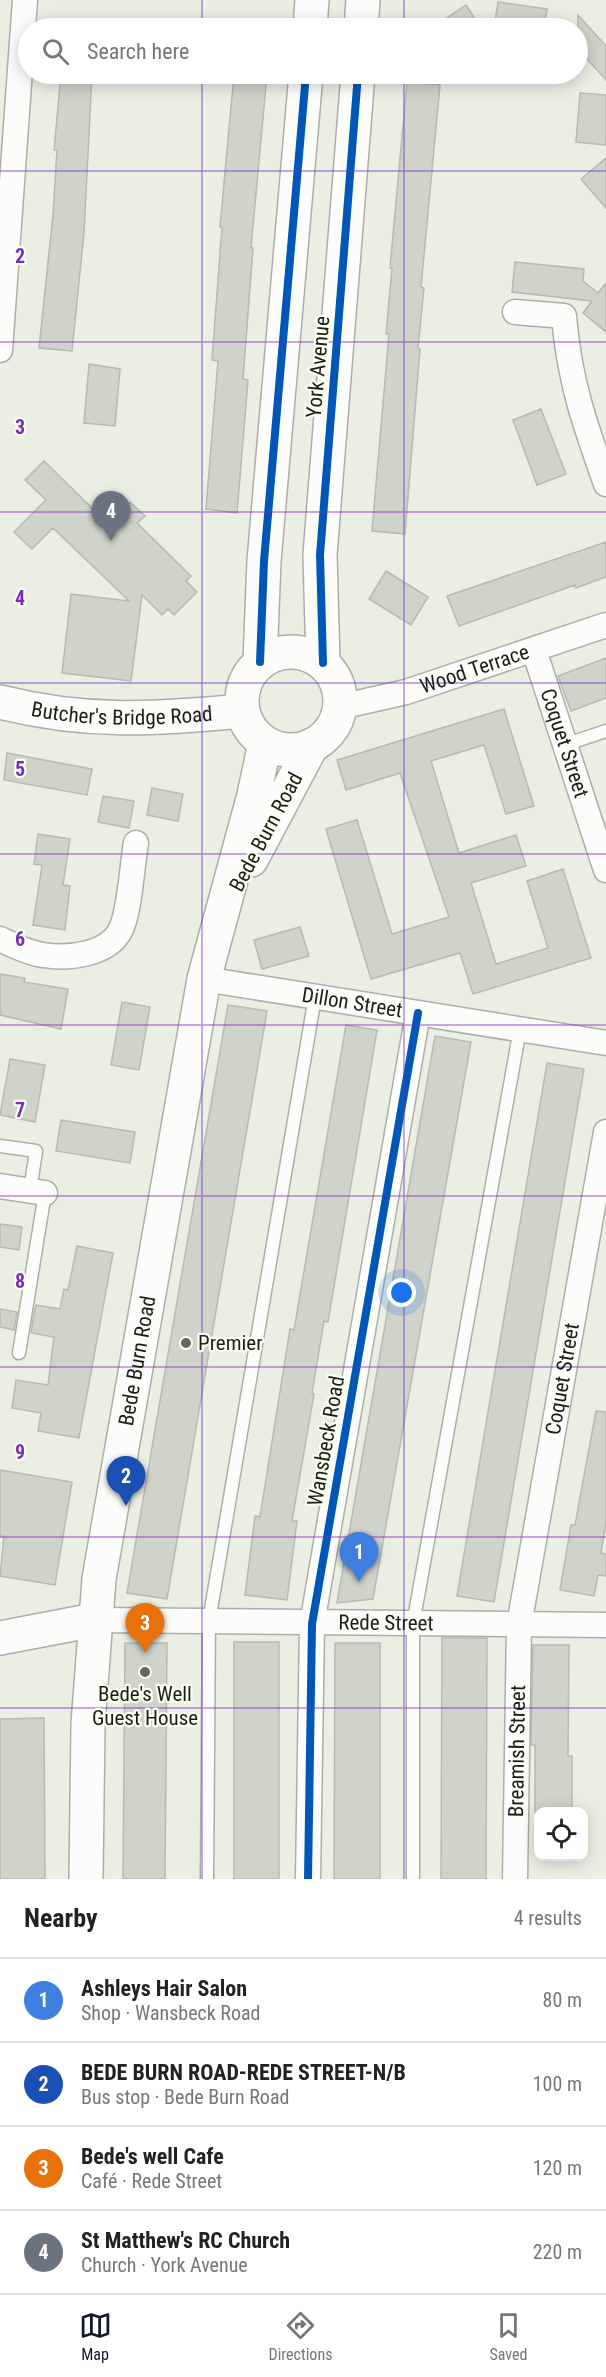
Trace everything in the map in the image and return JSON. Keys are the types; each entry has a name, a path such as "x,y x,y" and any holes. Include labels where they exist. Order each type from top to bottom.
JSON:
{"main road":[{"path":"311,18 312,0"},
{"path":"362,18 363,0"},
{"name":"York Avenue","path":"260,662 264,561 305,84"},
{"name":"York Avenue","path":"323,663 320,555 357,84"},
{"path":"292,651 309,655 323,663 334,676 339,690 340,707 326,735 312,745 297,749 280,749 265,743 252,731 243,711 241,696 246,680 260,662 275,654 292,651"},
{"name":"Butcher's Bridge Road","path":"0,702 33,710 97,719 149,720 243,711"},
{"name":"Bede Burn Road","path":"86,1879 88,1724 94,1620 204,979 254,795 265,743"},
{"name":"Bede Burn Road","path":"220,920 312,745"},
{"path":"0,1638 94,1620"}],"street":[{"path":"24,18 25,0"},
{"path":"0,350 2,294 18,84"},
{"path":"515,312 564,316 571,375 579,408 606,484"},
{"name":"Wood Terrace","path":"340,707 406,692 606,625"},
{"name":"Coquet Street","path":"534,650 606,870"},
{"path":"0,939 42,955 65,956 87,954 113,943 122,928 136,843"},
{"name":"Dillon Street","path":"204,979 606,1043"},
{"name":"Wansbeck Road","path":"308,1879 312,1624 418,1013"},
{"name":"Coquet Street","path":"519,1624 606,1132"},
{"path":"0,1186 38,1192"},
{"name":"Rede Street","path":"94,1620 312,1624 606,1625"},
{"name":"Breamish Street","path":"515,1879 519,1624"}],"lane":[{"path":"564,745 606,731"},
{"path":"207,1879 208,1622 315,997"},
{"path":"413,1879 413,1624 520,1029"},
{"path":"0,1146 36,1151 38,1192 19,1353"}],"building":[{"path":"498,2 547,9 546,18 496,18"},
{"path":"466,5 474,18 447,18"},
{"path":"588,26 606,46 606,80 588,60"},
{"path":"60,84 91,84 84,233 72,351 39,348 53,215 57,150 54,150"},
{"path":"233,84 266,84 251,248 253,248 243,379 248,380 237,513 206,509 218,361 212,360 222,227 220,227"},
{"path":"407,84 440,85 421,287 424,288 405,534 372,531 389,334 386,334 392,268 390,268"},
{"path":"580,93 606,95 606,145 576,142"},
{"path":"606,158 606,208 581,179"},
{"path":"515,262 584,269 583,281 598,293 606,283 606,332 583,313 592,301 512,292"},
{"path":"89,364 120,369 115,426 84,423"},
{"path":"541,409 566,474 537,485 513,420"},
{"path":"44,461 92,508 102,498 118,515 130,502 145,516 137,523 191,576 186,581 197,592 174,615 168,609 162,615 142,595 131,681 62,673 71,594 129,601 53,528 32,549 14,532 46,500 25,480"},
{"path":"606,542 606,577 576,588 575,585 459,626 447,596"},
{"path":"386,571 428,597 411,625 369,599"},
{"path":"606,658 606,698 571,711 558,676"},
{"path":"504,709 534,806 506,814 484,745 431,761 459,853 516,835 526,866 471,883 496,964 548,948 527,881 563,869 591,958 473,994 460,953 371,979 326,829 357,820 392,934 449,917 400,773 346,790 337,760"},
{"path":"7,753 92,769 87,795 4,780"},
{"path":"152,788 183,794 178,821 147,815"},
{"path":"103,796 134,801 129,828 98,822"},
{"path":"38,834 70,839 63,885 70,886 65,930 33,925 42,865 34,864"},
{"path":"300,927 309,956 262,969 254,940"},
{"path":"0,974 25,978 24,982 68,989 61,1029 0,1015"},
{"path":"122,1002 150,1007 139,1070 111,1065"},
{"path":"228,1005 267,1011 167,1599 127,1593"},
{"path":"346,1025 377,1030 328,1322 324,1321 312,1393 314,1394 292,1521 297,1521 287,1600 245,1595 255,1516 260,1517 290,1329 294,1330"},
{"path":"435,1036 471,1042 373,1599 337,1603"},
{"path":"10,1059 45,1065 35,1122 0,1115"},
{"path":"547,1063 584,1069 494,1602 457,1596"},
{"path":"61,1120 135,1132 130,1163 56,1151"},
{"path":"0,1224 22,1227 19,1250 0,1247"},
{"path":"77,1246 113,1253 79,1438 38,1431 41,1413 12,1408 16,1380 48,1385 54,1337 31,1333 34,1314 36,1305 60,1309 64,1289 68,1290"},
{"path":"0,1309 17,1312 14,1330 0,1327"},
{"path":"596,1411 606,1412 606,1522 601,1553 606,1554 606,1576 598,1575 594,1596 560,1590 571,1525 575,1525"},
{"path":"0,1470 72,1482 55,1585 0,1576 4,1536 0,1536"},
{"path":"442,1638 487,1638 486,1879 441,1879"},
{"path":"234,1642 279,1642 279,1879 234,1879"},
{"path":"125,1643 167,1643 165,1879 123,1879"},
{"path":"335,1643 380,1643 380,1879 334,1879"},
{"path":"533,1645 569,1645 568,1756 572,1756 572,1807 535,1807 535,1745 531,1745"},
{"path":"44,1718 45,1879 0,1879 0,1719"}],"cycle path":[{"path":"260,662 264,561 305,84"},
{"path":"323,663 320,555 357,84"},
{"path":"308,1879 312,1624 418,1013"}],"place":[{"name":"St Matthew's RC Church","path":"111,541"},
{"name":"Premier","path":"186,1343"},
{"name":"BEDE BURN ROAD-REDE STREET-N/B","path":"126,1506"},
{"name":"Ashleys Hair Salon","path":"359,1582"},
{"name":"Bede's well Cafe","path":"145,1653"},
{"name":"Bede's Well Guest House","path":"145,1672"}]}
